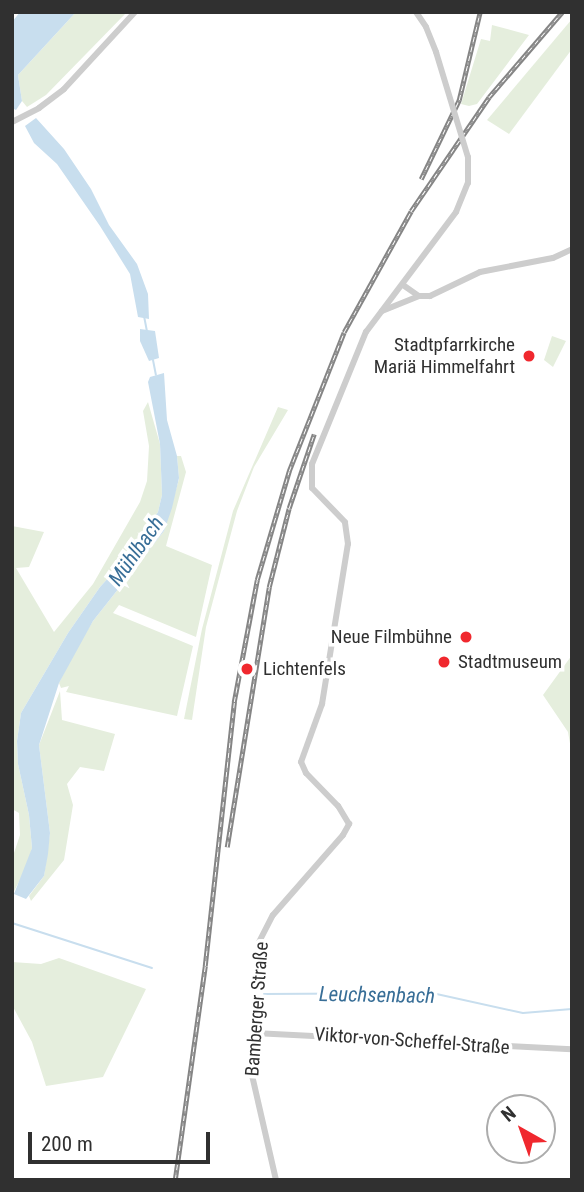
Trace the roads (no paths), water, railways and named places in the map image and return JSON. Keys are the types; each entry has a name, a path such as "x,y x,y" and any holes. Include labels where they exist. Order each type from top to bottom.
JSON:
{"street":[{"path":"12,122 45,104 71,82 135,12"},
{"path":"381,312 463,201 468,183 468,157 436,52 426,27 416,12"},
{"path":"381,312 419,296 436,295 480,272 552,258 572,249"},
{"path":"403,285 419,296"},
{"name":"Bamberger Straße","path":"276,1180 252,1084 252,1032 261,934 274,915 344,835 349,824 338,806 306,773 301,762 326,683 348,544 345,522 312,488 312,464 352,361 381,312"},
{"name":"Viktor-von-Scheffel-Straße","path":"252,1032 572,1049"}],"water":[{"path":"20,12 76,12 18,75 22,101 16,110 12,108 12,22"},
{"path":"36,118 64,149 91,189 109,225 137,264 148,294 149,319 138,317 130,274 100,226 57,164 34,143 25,126"},
{"path":"140,329 155,331 159,358 149,361 140,341"},
{"path":"164,373 167,420 177,456 179,478 172,508 164,531 93,621 59,683 39,745 50,833 48,854 44,876 26,899 14,894 32,848 29,815 18,764 17,741 21,713 68,633 100,587 130,554 158,512 162,495 160,444 148,382 150,377"}],"waterway":[{"name":"Mühlbach","path":"144,316 147,331"},
{"name":"Mühlbach","path":"153,360 156,375"},
{"path":"12,923 152,968"},
{"name":"Leuchsenbach","path":"264,994 432,993 523,1013 572,1009"}],"railway":[{"path":"421,179 459,100 480,12"},
{"path":"175,1180 205,966 234,702 257,580 289,471 344,332 411,211 489,97 562,12"},
{"path":"227,847 269,587 289,508 314,434"}],"place":[{"name":"Stadtpfarrkirche Mariä Himmelfahrt","path":"529,356"},
{"name":"Neue Filmbühne","path":"466,637"},
{"name":"Stadtmuseum","path":"444,662"},
{"name":"Lichtenfels","path":"247,669"}]}
